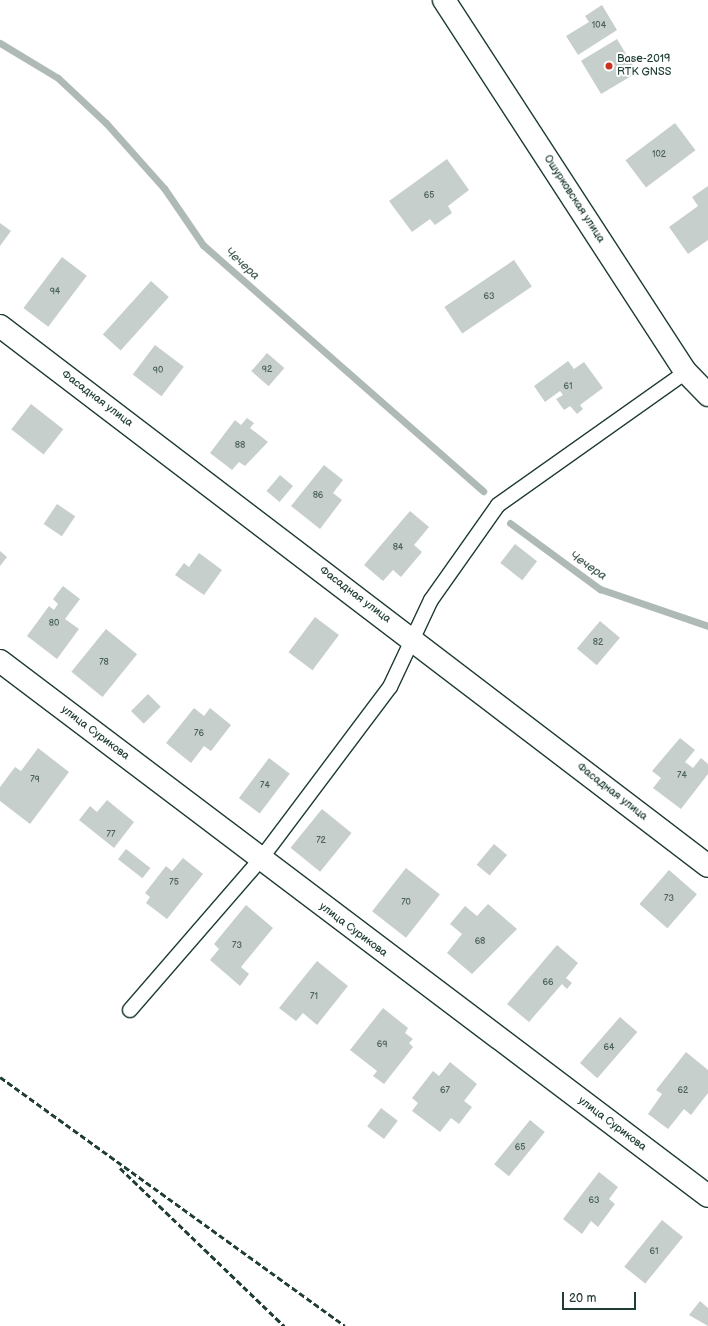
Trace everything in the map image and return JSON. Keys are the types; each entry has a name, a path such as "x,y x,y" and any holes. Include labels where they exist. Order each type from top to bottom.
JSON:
{"street":[{"name":"Ошурковская улица","path":"444,0 686,372 708,395"},
{"name":"Фасадная улица","path":"0,326 414,640 708,866"},
{"name":"улица Сурикова","path":"0,661 260,860 708,1196"}],"lane":[{"path":"130,1010 260,860 390,687 414,640 431,600 498,505 686,372"}],"building":[{"path":"602,5 617,30 578,55 566,36 589,22 585,16"},
{"name":"Base-2019 RTK GNSS","path":"617,39 637,72 601,94 581,61"},
{"path":"675,123 695,150 646,187 625,160"},
{"path":"447,159 469,190 448,206 452,213 435,225 430,219 412,232 389,201"},
{"path":"708,186 708,240 688,254 669,227 698,206 692,197"},
{"path":"0,223 11,231 0,246"},
{"path":"62,257 87,276 48,327 23,308"},
{"path":"514,260 532,287 462,334 444,307"},
{"path":"151,281 169,297 121,351 103,335"},
{"path":"155,345 184,367 161,396 133,375"},
{"path":"267,353 284,368 269,386 251,371"},
{"path":"568,361 574,369 584,362 603,388 580,405 583,409 577,414 570,406 564,410 556,399 563,395 560,391 545,402 534,386"},
{"path":"31,404 63,429 44,454 11,429"},
{"path":"247,418 254,423 250,428 268,442 245,466 239,462 232,470 210,453 235,420 241,425"},
{"path":"324,465 343,480 333,493 342,500 320,529 291,506"},
{"path":"280,475 293,486 280,502 267,491"},
{"path":"57,504 75,516 62,536 44,524"},
{"path":"410,511 429,527 414,545 422,552 401,577 393,570 383,581 364,565"},
{"path":"515,544 537,561 522,580 500,563"},
{"path":"0,551 7,557 0,566"},
{"path":"199,553 222,570 204,595 175,575 184,563 189,567"},
{"path":"63,586 80,599 65,619 79,629 57,659 27,636 49,606 54,610 58,604 53,599"},
{"path":"315,617 339,635 312,670 289,652"},
{"path":"600,621 620,638 597,665 577,649"},
{"path":"106,629 137,654 102,697 71,672"},
{"path":"148,694 161,707 144,724 131,711"},
{"path":"194,708 204,716 210,708 231,725 211,751 204,746 191,763 166,743"},
{"path":"680,738 695,750 685,762 693,768 701,758 708,764 708,774 681,809 653,788 661,778 652,771"},
{"path":"38,748 69,772 30,824 0,801 0,787 15,767 21,771"},
{"path":"269,758 290,774 260,814 239,798"},
{"path":"107,800 134,822 114,848 79,820 90,806 97,812"},
{"path":"322,809 352,833 320,872 291,848"},
{"path":"494,844 507,855 490,876 477,865"},
{"path":"126,849 150,868 142,878 118,859"},
{"path":"183,858 203,874 167,919 146,903 150,897 145,893 166,866 172,871"},
{"path":"406,868 440,894 406,938 372,911"},
{"path":"669,870 697,894 667,928 639,904"},
{"path":"488,904 517,929 472,974 447,953 462,934 450,924 465,906 477,916"},
{"path":"246,905 273,928 241,967 249,974 240,986 210,960 219,949 214,944"},
{"path":"557,945 578,963 566,978 572,983 567,989 562,984 529,1022 507,1004"},
{"path":"317,961 348,986 317,1025 303,1013 296,1021 279,1008"},
{"path":"383,1008 408,1028 405,1033 413,1039 409,1043 413,1047 384,1084 373,1076 377,1071 350,1050"},
{"path":"620,1017 637,1032 597,1078 580,1063"},
{"path":"686,1052 708,1070 708,1093 691,1115 684,1109 668,1129 648,1114 662,1094 656,1090"},
{"path":"450,1062 477,1084 464,1101 472,1107 459,1124 451,1118 440,1132 412,1111 418,1103 412,1098 433,1071 439,1076"},
{"path":"381,1108 398,1121 384,1139 367,1126"},
{"path":"530,1120 545,1132 509,1176 494,1164"},
{"path":"599,1172 618,1187 609,1199 615,1204 598,1227 591,1221 582,1234 563,1219"},
{"path":"662,1220 683,1237 645,1284 624,1267"},
{"path":"700,1301 708,1308 708,1326 689,1315"}],"waterway":[{"name":"Чечера","path":"0,43 58,78 106,123 164,188 203,245 483,491"},
{"name":"Чечера","path":"510,523 600,589 708,626"}],"railway":[{"path":"0,1077 345,1326"},
{"path":"120,1168 284,1326"}],"place":[{"name":"Base-2019 RTK GNSS","path":"609,66"}]}
